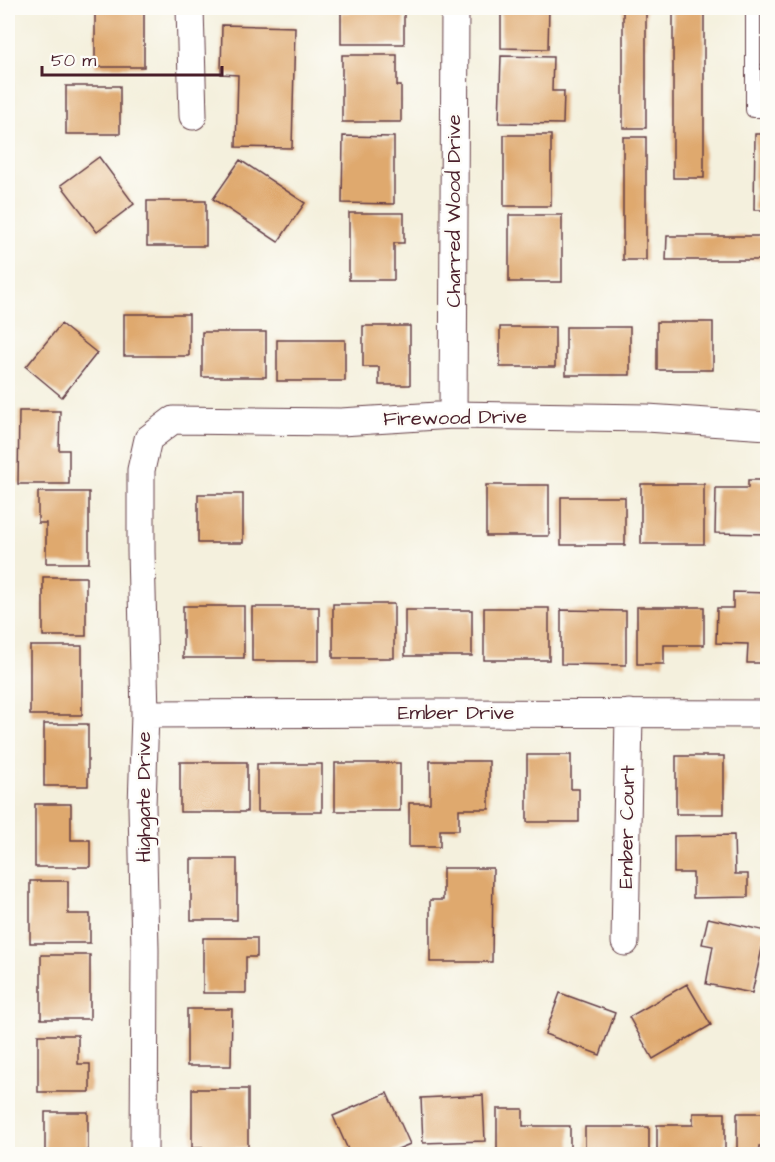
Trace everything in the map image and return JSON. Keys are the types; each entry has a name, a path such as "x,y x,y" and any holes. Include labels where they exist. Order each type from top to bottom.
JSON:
{"street":[{"path":"190,8 193,116"},
{"name":"Charred Wood Drive","path":"453,415 455,8"},
{"name":"Firewood Drive","path":"148,439 173,420 341,423 453,415 647,418 768,426"},
{"name":"Highgate Drive","path":"144,1155 145,950 142,806 145,714 141,470 148,439"},
{"name":"Ember Court","path":"625,942 629,713"},
{"name":"Ember Drive","path":"145,714 768,714"}],"lane":[{"path":"753,8 753,110 768,110"}],"building":[{"path":"213,8 262,8 262,10 213,10"},
{"path":"365,8 404,8 404,44 341,44 341,12 365,12"},
{"path":"501,8 549,8 548,49 501,48"},
{"path":"623,8 646,8 646,128 623,128"},
{"path":"673,8 704,8 704,178 673,178"},
{"path":"95,10 144,10 144,67 95,67"},
{"path":"8,14 13,14 13,89 8,89"},
{"path":"222,25 295,27 292,148 236,147 238,75 221,74"},
{"path":"342,55 397,55 397,86 401,86 401,122 342,122"},
{"path":"501,56 553,57 552,91 564,91 563,124 499,123"},
{"path":"66,86 120,86 120,134 66,134"},
{"path":"8,107 13,107 13,183 8,183"},
{"path":"755,134 768,134 768,210 754,210"},
{"path":"504,135 551,135 551,206 504,206"},
{"path":"343,136 394,137 394,204 342,203"},
{"path":"623,137 646,137 646,260 623,260"},
{"path":"99,157 134,204 97,232 61,185"},
{"path":"240,160 305,203 278,242 213,199"},
{"path":"8,197 12,197 12,271 8,271"},
{"path":"147,201 206,201 206,246 147,246"},
{"path":"349,213 404,213 404,243 394,243 394,280 349,280"},
{"path":"509,215 562,215 562,282 509,282"},
{"path":"667,236 768,236 768,260 666,260"},
{"path":"124,314 189,314 189,356 124,356"},
{"path":"657,322 713,322 713,370 657,370"},
{"path":"61,324 97,353 62,397 26,367"},
{"path":"363,326 410,326 410,385 379,385 379,367 363,367"},
{"path":"500,327 555,327 555,367 500,367"},
{"path":"566,327 630,327 630,375 566,375"},
{"path":"202,332 266,332 266,377 202,377"},
{"path":"277,340 345,340 345,381 277,381"},
{"path":"19,411 60,411 59,450 69,450 69,484 18,484"},
{"path":"748,480 768,480 768,534 715,533 716,488 748,488"},
{"path":"641,484 704,484 704,544 641,544"},
{"path":"486,485 549,485 549,536 486,536"},
{"path":"38,492 89,492 89,563 46,563 46,523 38,523"},
{"path":"198,494 243,494 243,543 198,543"},
{"path":"561,497 625,497 625,545 561,545"},
{"path":"43,577 86,577 86,636 43,636"},
{"path":"733,592 768,593 768,663 747,663 748,644 716,643 717,608 733,608"},
{"path":"333,604 394,604 394,658 333,658"},
{"path":"183,606 244,606 244,658 183,658"},
{"path":"252,607 319,607 319,661 252,661"},
{"path":"637,607 704,607 704,645 664,645 664,664 637,664"},
{"path":"484,608 549,608 549,660 484,660"},
{"path":"405,610 472,610 472,656 405,656"},
{"path":"561,610 626,611 626,665 561,664"},
{"path":"30,646 82,646 82,715 30,715"},
{"path":"44,724 88,724 88,786 44,786"},
{"path":"527,755 571,755 571,789 579,789 579,822 527,822"},
{"path":"676,756 724,756 724,814 676,814"},
{"path":"430,761 489,761 489,809 459,809 459,830 440,830 440,847 409,847 409,803 430,803"},
{"path":"180,762 247,762 247,812 180,812"},
{"path":"335,763 400,763 400,811 335,811"},
{"path":"257,764 322,764 322,812 257,812"},
{"path":"35,804 71,804 71,840 90,840 90,867 35,867"},
{"path":"734,835 735,874 748,874 748,897 693,898 693,873 674,873 674,836"},
{"path":"191,859 237,859 237,920 191,920"},
{"path":"443,868 493,868 492,962 430,962 430,900 443,900"},
{"path":"30,881 68,881 68,914 90,914 90,943 30,943"},
{"path":"708,918 766,931 752,993 706,984 713,946 702,944"},
{"path":"203,938 257,938 257,957 246,957 246,993 203,993"},
{"path":"41,955 90,955 90,1019 41,1019"},
{"path":"687,984 711,1025 653,1059 629,1017"},
{"path":"560,993 615,1013 600,1055 545,1034"},
{"path":"187,1009 232,1009 231,1066 187,1066"},
{"path":"38,1035 78,1035 78,1064 90,1064 90,1092 38,1092"},
{"path":"192,1089 248,1089 248,1148 192,1148"},
{"path":"387,1093 410,1144 386,1154 350,1154 333,1116"},
{"path":"483,1095 485,1141 423,1143 421,1098"},
{"path":"497,1109 523,1109 523,1126 570,1126 570,1154 497,1154"},
{"path":"45,1112 88,1112 88,1154 45,1154"},
{"path":"693,1113 725,1113 725,1154 657,1154 657,1125 693,1125"},
{"path":"737,1113 768,1113 768,1146 759,1146 759,1154 737,1154"},
{"path":"585,1127 649,1127 649,1154 585,1154"}]}
